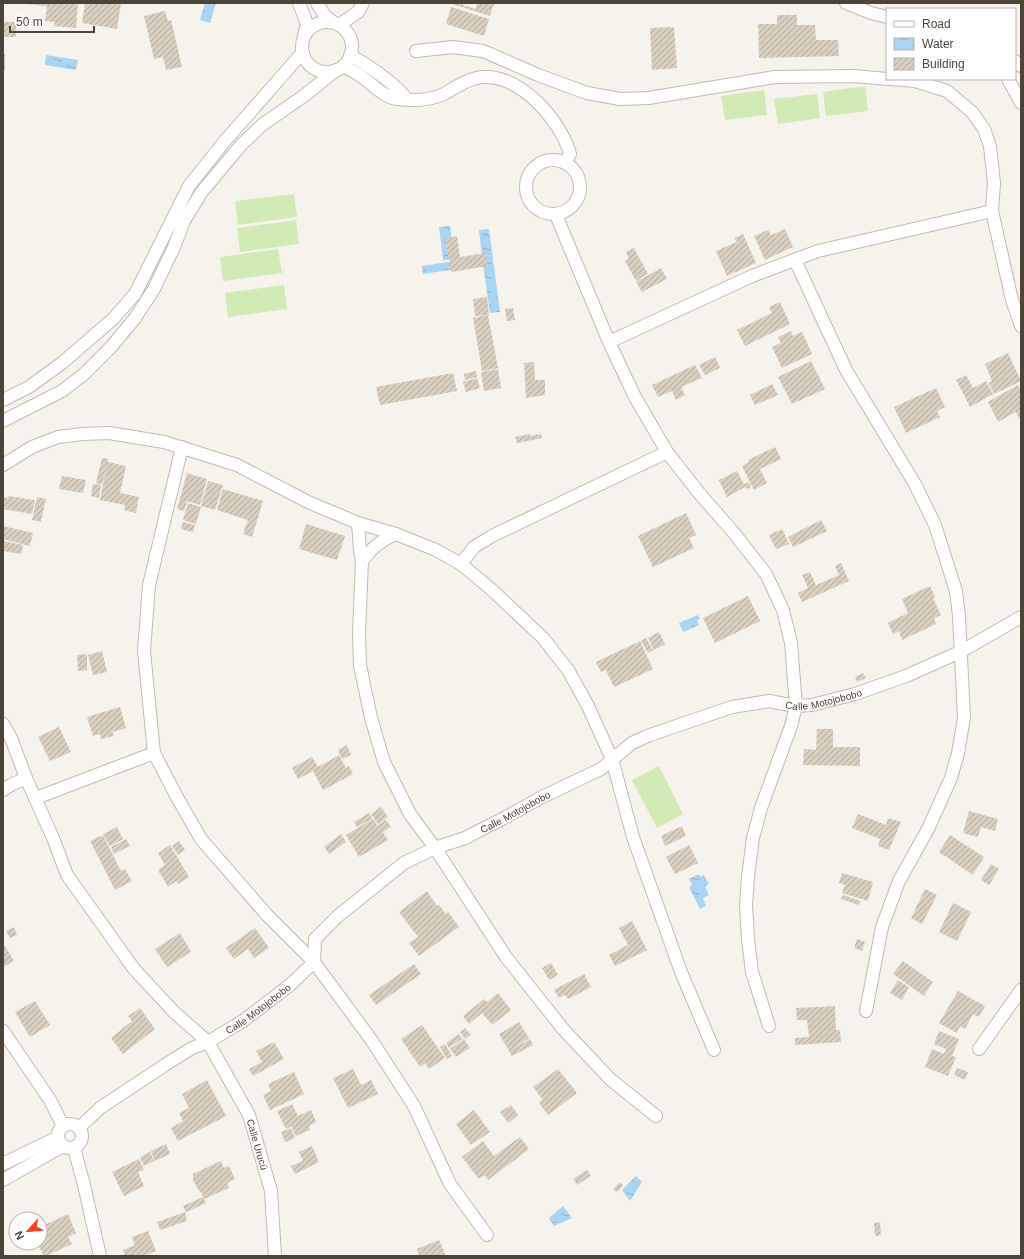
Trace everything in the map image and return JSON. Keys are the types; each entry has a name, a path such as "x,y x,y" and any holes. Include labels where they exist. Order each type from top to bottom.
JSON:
{"street":[{"path":"299,3 307,24 303,39 303,52 306,60 312,66 319,70 328,72 339,68 359,74 389,97 418,101 444,94 457,86 482,77 496,78 510,82 546,111 556,123 565,139 570,154 565,163"},
{"path":"3,421 62,391 84,374 112,346 135,318 154,289 174,247 184,221 201,193 241,145 262,125 305,95 339,68 350,55 351,41 345,29 325,16 317,3"},
{"path":"303,39 310,28 318,23 326,22 336,24 358,12 363,3"},
{"path":"846,3 871,13 886,17"},
{"path":"416,51 453,48 483,51 518,67 587,93 620,99 649,98 775,77 854,76 886,79"},
{"path":"3,400 29,387 62,363 113,319 135,294 189,186 224,142 303,52"},
{"path":"350,55 368,65 399,89 407,99"},
{"path":"510,82 518,67"},
{"path":"903,80 915,81 947,91 972,112 984,129 990,146 994,183 992,211 1012,300 1021,326"},
{"path":"1009,80 1021,103"},
{"path":"550,160 565,163 577,174 580,184 579,195 574,205 566,212 545,214 536,208 529,200 525,190 527,179 532,170 540,163 550,160"},
{"path":"609,342 752,276 818,251 992,211"},
{"path":"556,214 609,342 634,397 667,452 766,574 783,610 792,642 796,706 791,726 761,808 753,838 746,905 752,972 769,1026"},
{"path":"795,260 846,370 915,484 934,525 956,591 960,616 960,652 964,718 958,753 951,778 928,829 899,881 882,927 866,1011"},
{"path":"3,465 32,447 58,437 109,433 164,442 237,465 308,502 358,523 396,534 436,550 461,564 492,590 543,638 568,670 588,706 612,759 633,837 660,915 681,972 714,1050"},
{"path":"182,447 149,585 144,651 154,753 178,799 201,838 266,914 314,962 372,1041 414,1106 450,1184 487,1235"},
{"path":"461,564 474,547 492,536 667,452"},
{"path":"358,523 359,544 362,561 359,633 360,665 371,718 384,762 410,814 506,957 563,1029 610,1079 656,1116"},
{"path":"362,561 371,549 384,538 396,534"},
{"name":"Calle Motojobobo","path":"79,1128 100,1108 192,1048 208,1042 249,1016 290,985 314,962 315,939 338,916 404,863 434,848 465,838 506,818 542,797 601,769 632,743 650,735 732,707 769,701 796,706 812,705 855,694 906,676 960,652 1021,617"},
{"name":"Calle Urucú","path":"3,724 11,738 26,778 36,798 67,875 139,974 174,1012 208,1042 249,1114 271,1191 275,1256"},
{"path":"36,798 154,753"},
{"path":"3,790 26,778"},
{"path":"979,1049 1021,990"},
{"path":"3,1031 50,1100 63,1126"},
{"path":"3,1164 65,1144 80,1143 81,1131 79,1128 73,1124 66,1124 59,1131 65,1144 84,1185 100,1256"},
{"path":"3,1180 65,1144"}],"green space":[{"path":"865,86 868,111 826,116 823,92"},
{"path":"764,90 767,115 725,120 721,96"},
{"path":"817,94 820,118 778,124 774,99"},
{"path":"294,194 297,217 238,225 235,201"},
{"path":"296,220 299,244 240,252 237,228"},
{"path":"278,249 282,273 223,281 220,257"},
{"path":"284,285 287,309 228,317 225,293"},
{"path":"659,766 683,814 657,828 632,780"}],"water":[{"path":"205,3 216,3 210,23 200,20"},
{"path":"46,55 78,60 76,70 45,65"},
{"path":"450,226 454,259 443,260 439,227"},
{"path":"489,229 500,312 490,313 483,265 423,274 422,266 482,257 479,230"},
{"path":"698,615 700,619 697,620 699,625 683,632 679,623"},
{"path":"699,874 700,877 704,875 709,884 705,886 709,895 703,898 706,906 700,909 689,887 692,885 689,879"},
{"path":"636,1176 642,1182 630,1201 622,1190"},
{"path":"563,1206 572,1218 554,1226 549,1218"}],"building":[{"path":"26,3 78,3 76,28 54,26 55,22 45,21 47,6"},
{"path":"85,3 121,3 117,29 82,23"},
{"path":"452,3 463,3 463,5 476,9 477,3 494,3 490,16"},
{"path":"451,7 489,19 484,36 446,24"},
{"path":"165,11 168,21 171,20 182,67 166,70 163,57 154,59 144,16"},
{"path":"777,15 797,15 797,25 815,25 816,40 838,40 839,56 759,58 758,24 777,24"},
{"path":"3,22 16,22 16,37 3,37"},
{"path":"674,27 677,68 652,70 650,28"},
{"path":"3,54 5,54 5,71 3,71"},
{"path":"785,229 793,247 765,260 754,236 768,230 771,235"},
{"path":"743,234 756,263 727,276 716,251 737,242 734,238"},
{"path":"457,236 460,257 486,253 488,266 451,272 445,238"},
{"path":"634,248 648,274 636,281 625,261 629,259 626,252"},
{"path":"661,268 667,279 642,292 636,282"},
{"path":"487,297 489,315 475,316 473,299"},
{"path":"780,302 790,324 745,346 737,330 772,313 769,307"},
{"path":"513,308 515,320 507,321 505,309"},
{"path":"488,315 498,368 482,371 473,318"},
{"path":"791,331 793,336 802,332 812,354 782,368 772,347 781,343 778,337"},
{"path":"1008,353 1021,381 994,394 989,383 992,381 985,364"},
{"path":"715,357 720,368 705,375 699,365"},
{"path":"811,361 825,389 792,404 778,377"},
{"path":"534,362 535,380 545,380 545,395 526,398 524,363"},
{"path":"695,365 702,378 681,387 685,395 676,400 672,391 658,397 652,385"},
{"path":"498,369 501,388 484,391 481,372"},
{"path":"476,371 477,377 465,380 464,374"},
{"path":"453,373 457,391 380,405 376,387"},
{"path":"966,375 973,388 986,381 993,394 970,407 956,380"},
{"path":"477,378 480,388 466,392 463,382"},
{"path":"772,384 778,395 755,405 750,395"},
{"path":"1018,385 1021,390 1021,417 1019,418 1016,412 998,422 988,402"},
{"path":"936,388 945,407 937,411 940,417 906,433 894,407"},
{"path":"530,434 530,436 541,434 542,438 517,443 515,437"},
{"path":"775,447 781,459 760,469 767,483 754,490 742,466 749,462 748,460"},
{"path":"102,458 108,459 108,462 126,466 120,493 139,497 136,513 124,510 125,505 100,500 107,465 102,485 96,483"},
{"path":"737,471 744,484 749,482 751,487 746,489 745,487 727,497 719,480"},
{"path":"187,473 207,479 200,505 187,501 184,511 177,509"},
{"path":"62,476 86,480 83,493 59,489"},
{"path":"208,481 223,485 215,510 201,506"},
{"path":"93,484 101,485 99,498 91,496"},
{"path":"223,489 263,501 252,537 243,534 248,520 217,510"},
{"path":"8,496 35,500 32,514 3,509 3,497 8,498"},
{"path":"37,497 46,499 41,522 32,520"},
{"path":"188,503 201,507 196,524 183,520"},
{"path":"686,513 696,535 689,538 694,548 653,567 638,536"},
{"path":"821,520 827,531 793,547 788,537"},
{"path":"183,522 195,525 193,532 181,529"},
{"path":"306,524 345,536 337,560 299,549"},
{"path":"3,526 33,533 30,546 3,539"},
{"path":"782,529 789,544 776,549 769,535"},
{"path":"3,541 23,545 21,554 3,551"},
{"path":"841,563 849,581 802,602 798,593 808,588 802,575 810,572 816,585 839,575 835,566"},
{"path":"930,586 935,597 933,598 941,615 934,618 936,624 902,640 899,631 893,634 888,623 908,613 902,599"},
{"path":"748,596 760,621 715,643 703,618"},
{"path":"659,632 665,644 654,650 648,638"},
{"path":"646,638 653,650 648,653 641,641"},
{"path":"640,641 653,669 614,687 606,670 601,672 596,662"},
{"path":"102,651 107,672 93,675 88,655"},
{"path":"87,654 87,670 78,671 77,655"},
{"path":"863,673 866,678 857,682 855,677"},
{"path":"120,707 126,728 112,732 114,736 101,739 100,734 93,736 87,717"},
{"path":"59,727 71,752 50,761 38,737"},
{"path":"817,729 833,729 833,747 860,747 860,766 803,765 804,749 816,750"},
{"path":"347,745 351,755 342,759 338,750"},
{"path":"339,755 346,768 349,766 353,774 323,790 313,771 298,779 292,768 312,757 318,767"},
{"path":"381,807 388,817 378,824 371,814"},
{"path":"969,811 998,819 995,831 981,827 978,837 963,833"},
{"path":"369,813 372,819 357,827 354,822"},
{"path":"858,814 886,825 888,818 901,822 889,850 878,846 880,839 852,828"},
{"path":"373,819 377,825 376,826 386,820 391,827 383,832 388,840 359,857 346,835"},
{"path":"682,826 686,836 665,846 661,836"},
{"path":"117,827 123,839 110,846 103,834"},
{"path":"341,834 346,842 329,854 324,847"},
{"path":"103,835 121,871 125,869 132,881 115,890 90,841"},
{"path":"950,835 984,857 973,875 939,852"},
{"path":"126,839 130,846 114,854 111,847"},
{"path":"179,841 185,850 178,855 172,846"},
{"path":"170,845 189,877 178,884 176,881 168,887 158,870 165,865 158,853"},
{"path":"689,845 698,863 675,874 666,857"},
{"path":"991,864 999,869 989,885 981,880"},
{"path":"842,873 873,882 868,901 842,893 845,885 839,883"},
{"path":"925,889 937,895 922,924 911,918"},
{"path":"427,891 437,906 439,905 446,914 448,912 459,927 419,956 409,943 418,937 399,912"},
{"path":"843,895 861,901 859,905 841,899"},
{"path":"953,903 971,912 957,941 939,932"},
{"path":"632,921 647,950 615,966 609,955 628,945 619,928"},
{"path":"14,927 17,935 10,938 6,931"},
{"path":"255,928 269,948 254,958 248,949 234,959 226,948"},
{"path":"180,933 191,952 167,967 155,949"},
{"path":"857,939 865,942 862,951 854,948"},
{"path":"3,943 14,961 3,967"},
{"path":"903,961 933,982 924,996 893,974"},
{"path":"551,963 558,975 549,980 542,968"},
{"path":"414,964 421,974 376,1005 369,995"},
{"path":"584,974 591,987 568,999 565,995 559,998 554,990"},
{"path":"898,980 909,987 902,1000 890,993"},
{"path":"958,991 985,1006 979,1017 973,1014 965,1029 960,1026 957,1033 939,1023"},
{"path":"498,993 511,1010 492,1025 482,1013 469,1024 463,1016 484,999 487,1002"},
{"path":"35,1001 50,1025 30,1037 15,1012"},
{"path":"835,1006 836,1030 840,1030 841,1042 795,1045 795,1038 809,1037 807,1020 797,1020 796,1008"},
{"path":"140,1008 155,1029 123,1054 111,1038 132,1021 128,1016"},
{"path":"519,1022 529,1038 512,1049 530,1039 533,1045 512,1056 499,1034"},
{"path":"422,1025 445,1058 429,1069 425,1063 420,1067 401,1039"},
{"path":"465,1028 471,1035 465,1039 460,1032"},
{"path":"939,1031 959,1039 952,1056 956,1057 948,1076 925,1067 932,1049 944,1054 946,1049 934,1044"},
{"path":"459,1034 462,1039 449,1048 446,1043"},
{"path":"464,1039 470,1048 456,1057 450,1049"},
{"path":"274,1042 284,1059 253,1076 249,1069 262,1062 256,1051"},
{"path":"445,1044 452,1056 447,1059 440,1047"},
{"path":"957,1068 968,1072 965,1080 954,1075"},
{"path":"353,1069 361,1085 371,1080 378,1094 348,1108 333,1078"},
{"path":"558,1069 577,1093 548,1115 539,1103 543,1100 533,1087"},
{"path":"294,1072 304,1094 270,1110 263,1095 271,1091 268,1084"},
{"path":"207,1080 226,1116 178,1141 171,1128 183,1121 179,1113 189,1108 182,1094"},
{"path":"292,1104 298,1116 311,1110 316,1122 309,1126 310,1130 296,1136 291,1126 286,1129 277,1111"},
{"path":"511,1105 518,1115 508,1123 500,1112"},
{"path":"474,1110 490,1132 471,1145 456,1124"},
{"path":"291,1128 295,1138 285,1142 281,1132"},
{"path":"520,1137 529,1149 488,1180 485,1175 479,1179 462,1157 483,1141 494,1156"},
{"path":"166,1144 170,1154 155,1161 151,1151"},
{"path":"312,1146 319,1162 295,1174 291,1166 303,1161 299,1152"},
{"path":"150,1152 154,1161 144,1166 140,1157"},
{"path":"139,1159 144,1170 138,1172 144,1186 124,1196 112,1172"},
{"path":"221,1161 224,1168 229,1166 235,1179 227,1183 229,1188 204,1199 206,1203 186,1212 183,1206 203,1197 193,1180 193,1174"},
{"path":"587,1170 591,1176 577,1185 573,1179"},
{"path":"620,1182 623,1186 617,1192 613,1189"},
{"path":"185,1212 187,1221 160,1230 157,1222"},
{"path":"68,1214 76,1233 68,1237 72,1244 44,1256 41,1251 48,1251 48,1223"},
{"path":"880,1222 881,1235 875,1236 874,1223"},
{"path":"148,1231 156,1251 144,1256 125,1256 123,1250 135,1245 132,1237"},
{"path":"439,1240 446,1256 419,1256 417,1249"}]}
